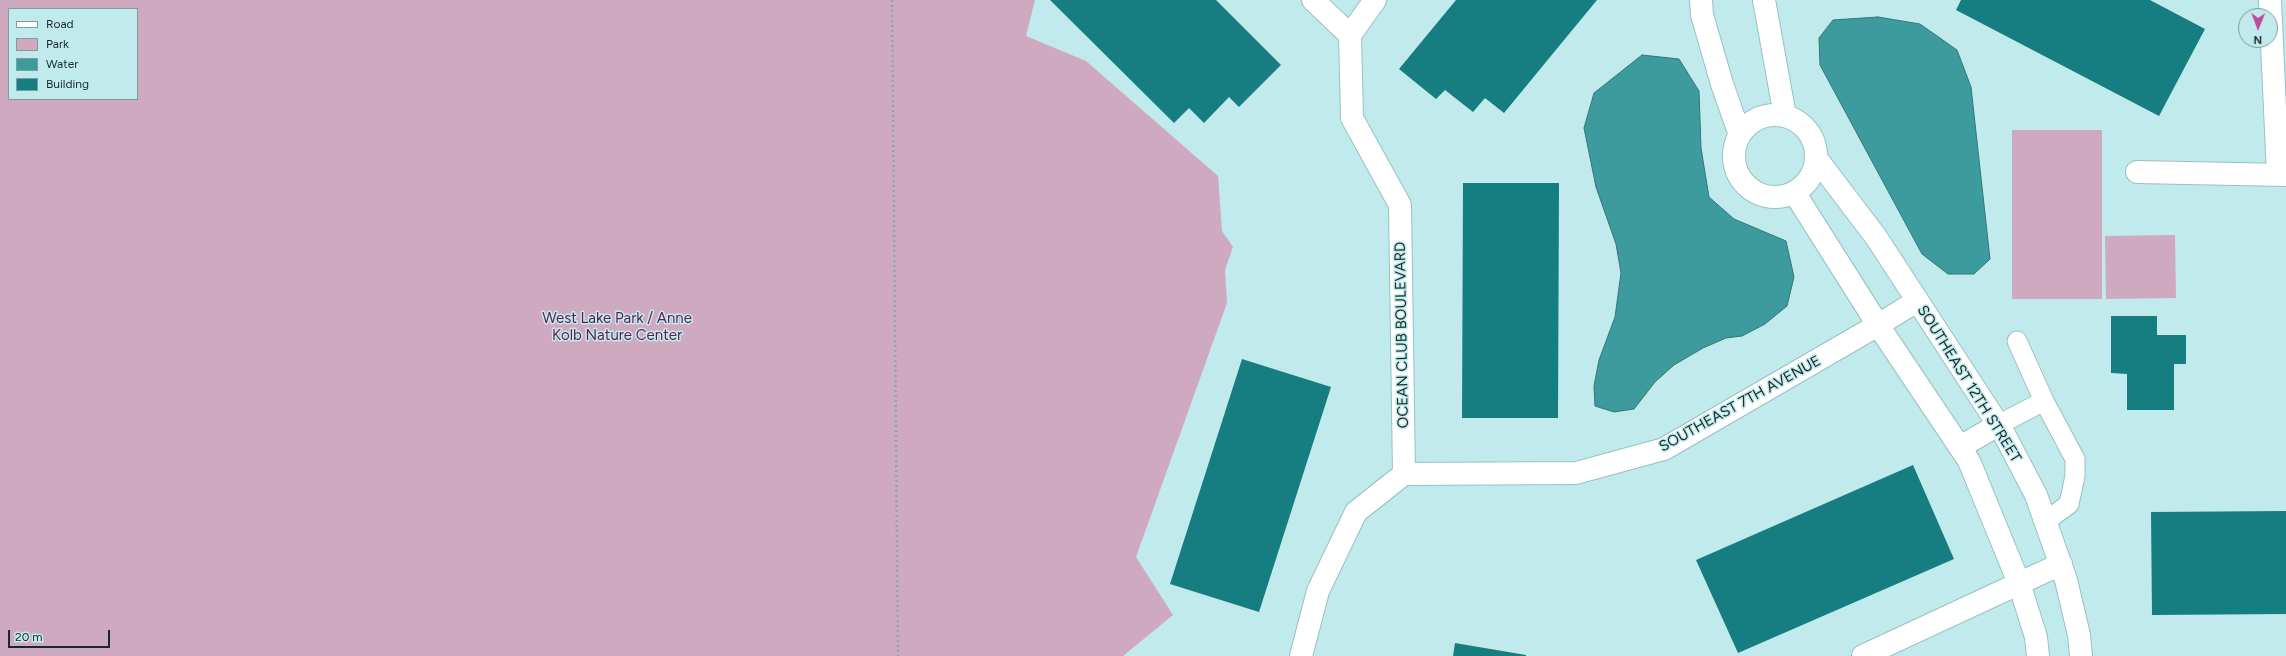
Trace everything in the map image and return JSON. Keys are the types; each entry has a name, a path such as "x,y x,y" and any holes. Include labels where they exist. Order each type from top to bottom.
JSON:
{"street":[{"path":"1314,0 1350,34 1375,0"},
{"path":"1700,0 1702,15 1722,84 1740,135"},
{"path":"1764,0 1784,116"},
{"path":"2136,172 2282,175 2270,0"},
{"name":"OCEAN CLUB BOULEVARD","path":"1350,34 1352,118 1400,206 1404,474"},
{"path":"1772,115 1784,116 1798,122 1808,132 1814,144 1816,158 1813,172 1805,184 1794,192 1781,196 1767,196 1755,191 1745,183 1738,172 1734,160 1735,147 1740,135 1748,125 1759,118 1772,115"},
{"name":"SOUTHEAST 12TH STREET","path":"1816,158 1876,237 1998,425 2036,495 2060,564 2079,634 2081,656"},
{"path":"1794,192 1878,325 1969,461 2020,583 2036,637 2038,656"},
{"name":"SOUTHEAST 7TH AVENUE","path":"1404,474 1576,473 1664,449 1917,301"},
{"path":"1960,447 1998,425"},
{"path":"1301,656 1318,591 1356,512 1404,474"},
{"path":"1863,656 2060,564"}],"lane":[{"path":"2017,341 2044,401 2075,459 2075,476 2069,504 2046,522"},
{"path":"1998,425 2044,401"}],"path":[{"path":"892,0 898,656"}],"green space":[{"name":"West Lake Park / Anne Kolb Nature Center","path":"0,0 1035,0 1026,36 1086,61 1218,176 1222,231 1233,247 1225,270 1227,303 1136,557 1173,615 1123,656 0,656"},
{"path":"2012,130 2102,130 2102,299 2012,299"},
{"path":"2175,235 2176,298 2106,299 2105,236"}],"water":[{"path":"1878,17 1920,24 1957,50 1971,87 1990,259 1974,274 1948,274 1922,254 1820,65 1819,38 1833,20"},
{"path":"1642,55 1679,59 1699,91 1701,148 1709,197 1734,219 1786,241 1794,277 1787,306 1765,324 1742,336 1726,338 1703,348 1674,365 1655,382 1634,409 1614,412 1595,406 1594,386 1599,360 1615,317 1621,273 1616,244 1596,187 1584,128 1594,93"}],"building":[{"path":"1050,0 1216,0 1281,65 1239,107 1229,97 1204,123 1189,108 1174,123"},
{"path":"1456,0 1597,0 1504,113 1485,98 1473,112 1445,90 1436,99 1399,69"},
{"path":"1961,0 2150,0 2205,29 2159,116 1956,10"},
{"path":"1463,183 1559,183 1558,418 1462,418"},
{"path":"2111,316 2157,316 2157,335 2186,335 2186,364 2174,364 2174,410 2127,410 2127,374 2111,373"},
{"path":"1242,359 1331,387 1259,612 1170,584"},
{"path":"1913,465 1954,559 1738,653 1696,560"},
{"path":"2286,511 2286,614 2152,615 2151,512"},
{"path":"1455,643 1526,655 1526,656 1453,656"}]}
